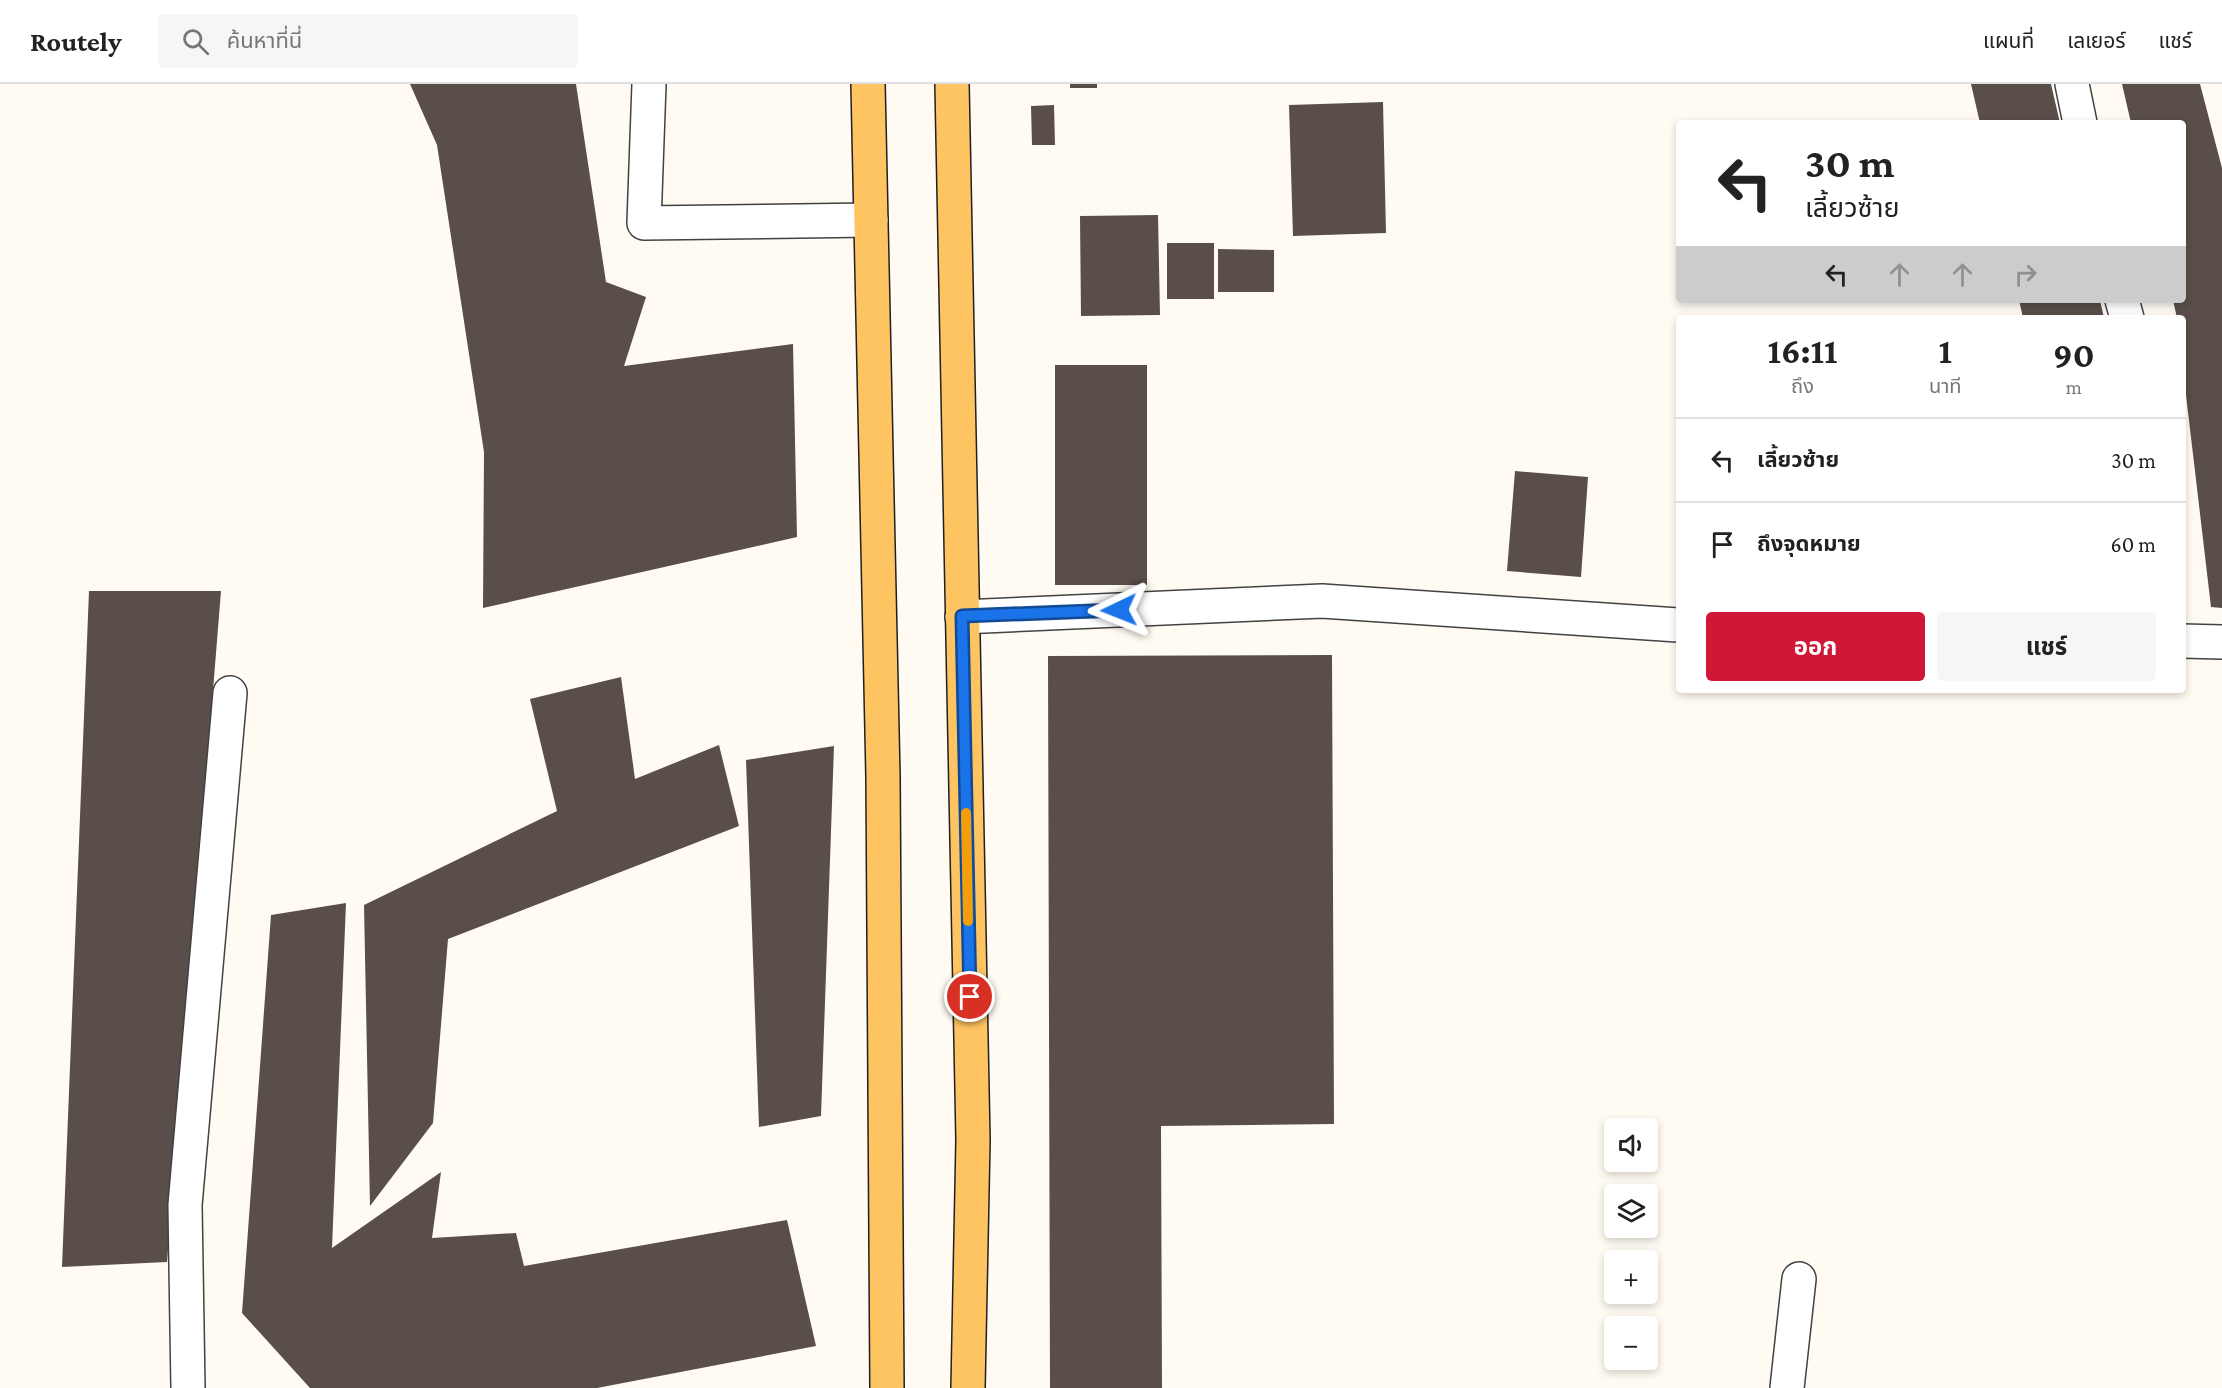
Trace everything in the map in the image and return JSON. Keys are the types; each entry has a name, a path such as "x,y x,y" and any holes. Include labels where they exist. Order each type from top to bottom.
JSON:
{"main road":[{"path":"868,84 883,777 886,1388"},
{"path":"952,84 973,1140 968,1388"}],"street":[{"path":"649,84 644,223 871,220"},
{"path":"2072,84 2079,120"},
{"path":"962,616 1322,601 1676,625"},
{"path":"2186,641 2222,642"},
{"path":"188,1388 185,1205 230,693"},
{"path":"1787,1388 1799,1279"}],"building":[{"path":"410,84 576,84 606,282 646,297 624,366 793,344 797,537 483,608 484,452 437,145"},
{"path":"1070,84 1097,84 1097,88 1070,88"},
{"path":"1971,84 2051,84 2059,120 1979,120"},
{"path":"2122,84 2200,84 2222,168 2222,608 2211,607 2186,395 2186,315 2176,315 2174,303 2186,303 2186,120 2130,120"},
{"path":"1383,102 1386,233 1293,236 1289,105"},
{"path":"1054,105 1055,145 1032,145 1031,106"},
{"path":"1158,215 1160,315 1081,316 1080,216"},
{"path":"1167,243 1214,243 1214,299 1167,299"},
{"path":"1218,249 1274,250 1274,292 1218,292"},
{"path":"2020,303 2101,303 2103,315 2022,315"},
{"path":"1055,365 1147,365 1147,585 1055,585"},
{"path":"1515,471 1588,477 1581,577 1507,571"},
{"path":"89,591 221,591 167,1262 62,1267"},
{"path":"1332,655 1334,1124 1161,1126 1162,1388 1050,1388 1048,656"},
{"path":"621,677 635,779 719,745 739,826 448,939 433,1123 370,1206 364,905 557,811 530,699"},
{"path":"834,746 821,1116 759,1127 746,760"},
{"path":"346,903 332,1248 441,1172 432,1238 516,1233 524,1266 787,1220 816,1346 597,1388 310,1388 242,1313 271,915"}],"slow traffic":[{"path":"966,813 968,921"}],"route":[{"path":"970,997 962,616 1119,610"}]}
